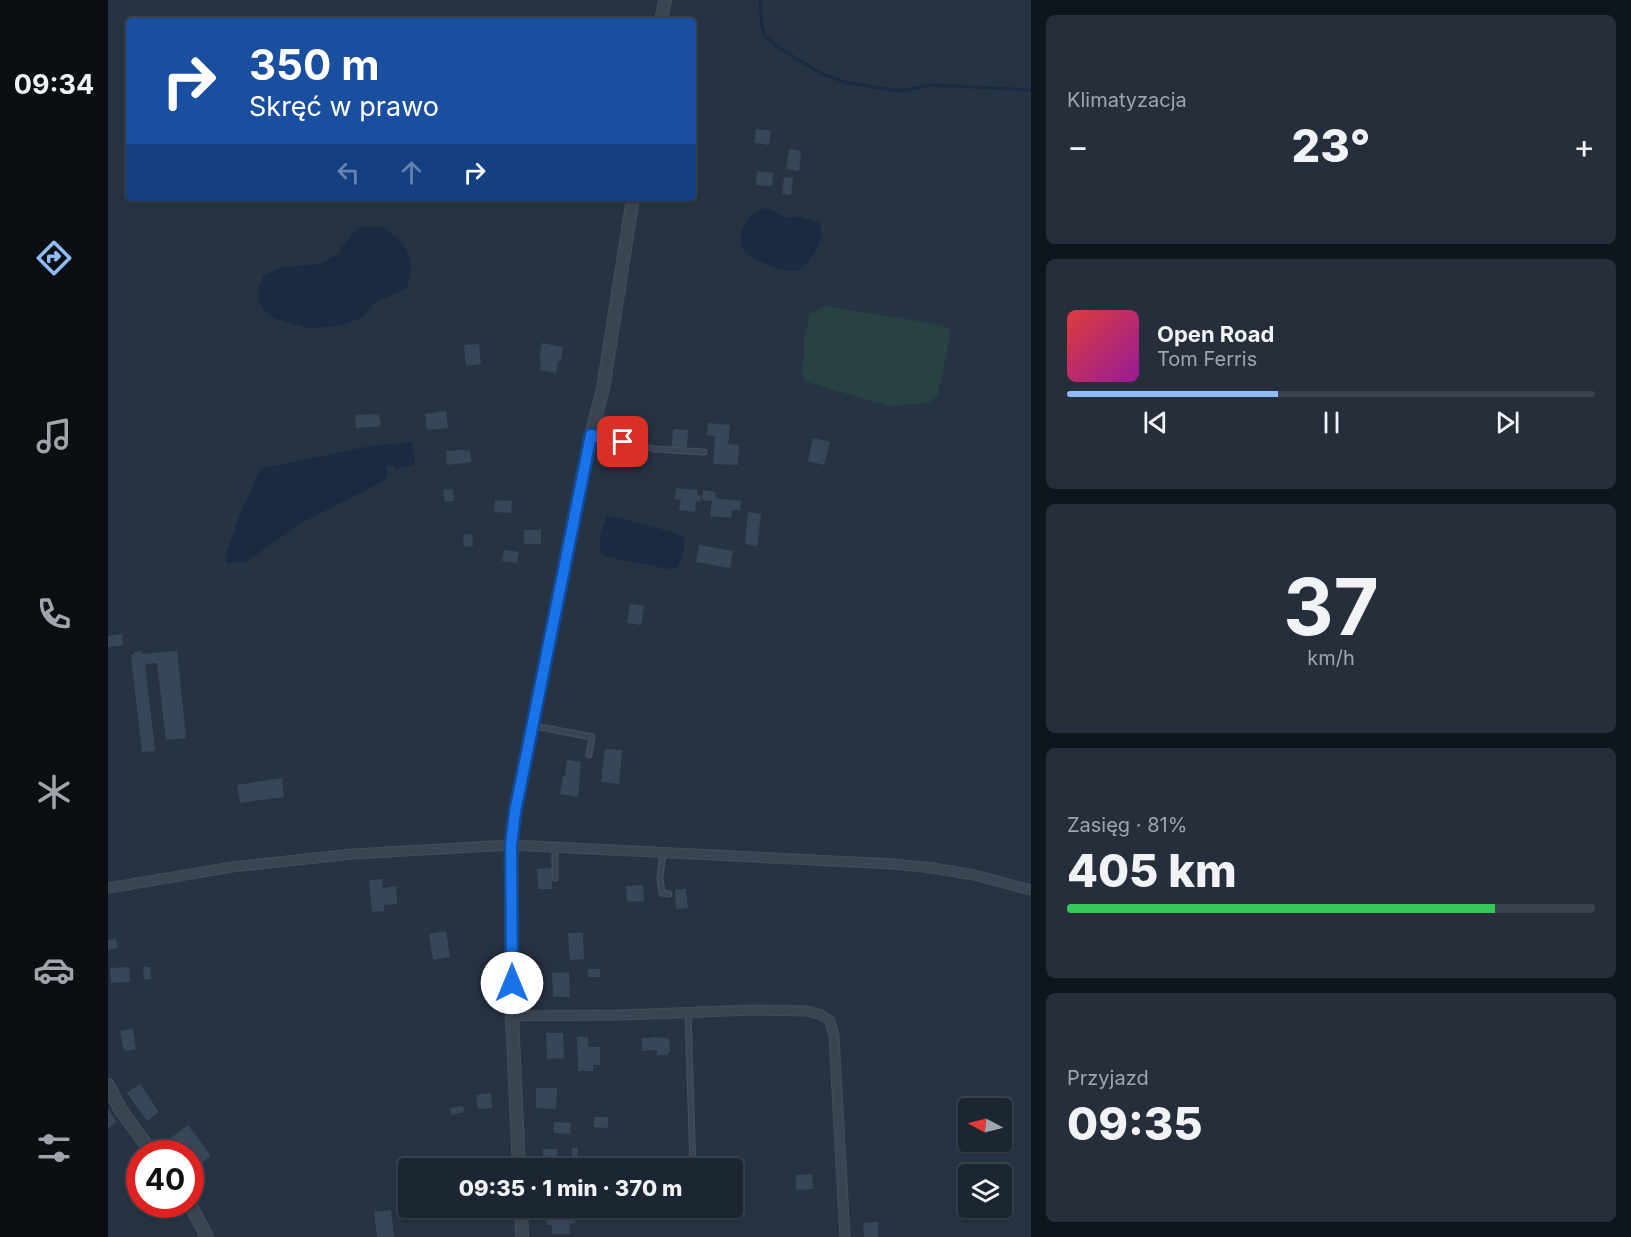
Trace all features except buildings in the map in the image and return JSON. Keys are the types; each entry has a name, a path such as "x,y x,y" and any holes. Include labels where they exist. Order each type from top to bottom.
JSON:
{"street":[{"path":"662,18 665,0"},
{"path":"519,1158 512,1016 511,845 532,726 591,435 603,389 633,201"},
{"path":"108,888 232,867 352,854 511,845 894,864 974,875 1031,890"},
{"path":"512,1016 753,1010 807,1011 821,1015 830,1021 834,1036 844,1237"},
{"path":"108,1085 120,1109 143,1140"},
{"path":"197,1218 207,1237"},
{"path":"521,1218 522,1237"}],"lane":[{"path":"591,435 655,449 704,452"},
{"path":"532,726 592,737 589,755"},
{"path":"555,848 555,878"},
{"path":"663,853 660,878 662,893 669,894"},
{"path":"688,1012 693,1158"}],"green space":[{"path":"826,306 943,325 951,331 938,395 928,403 889,406 807,382 801,374 804,340 810,313"}],"water":[{"path":"768,208 787,218 801,217 819,223 821,239 818,246 808,263 798,270 785,270 769,265 747,253 741,245 741,234 751,215"},
{"path":"381,226 408,251 410,277 407,288 374,303 363,317 340,326 307,328 273,318 258,301 259,285 264,276 281,267 320,264 336,255 352,234 361,227"},
{"path":"412,442 415,464 396,469 393,465 386,467 388,474 385,480 299,524 246,562 226,563 225,558 236,525 260,469 371,446"},
{"path":"607,517 618,517 683,537 684,552 678,567 669,569 603,555 600,551 600,541"}],"waterway":[{"path":"760,0 765,36 775,45 824,75 849,83 900,91 932,85 1031,90"}],"route":[{"path":"512,983 511,845 515,812 591,435 623,442"}]}
